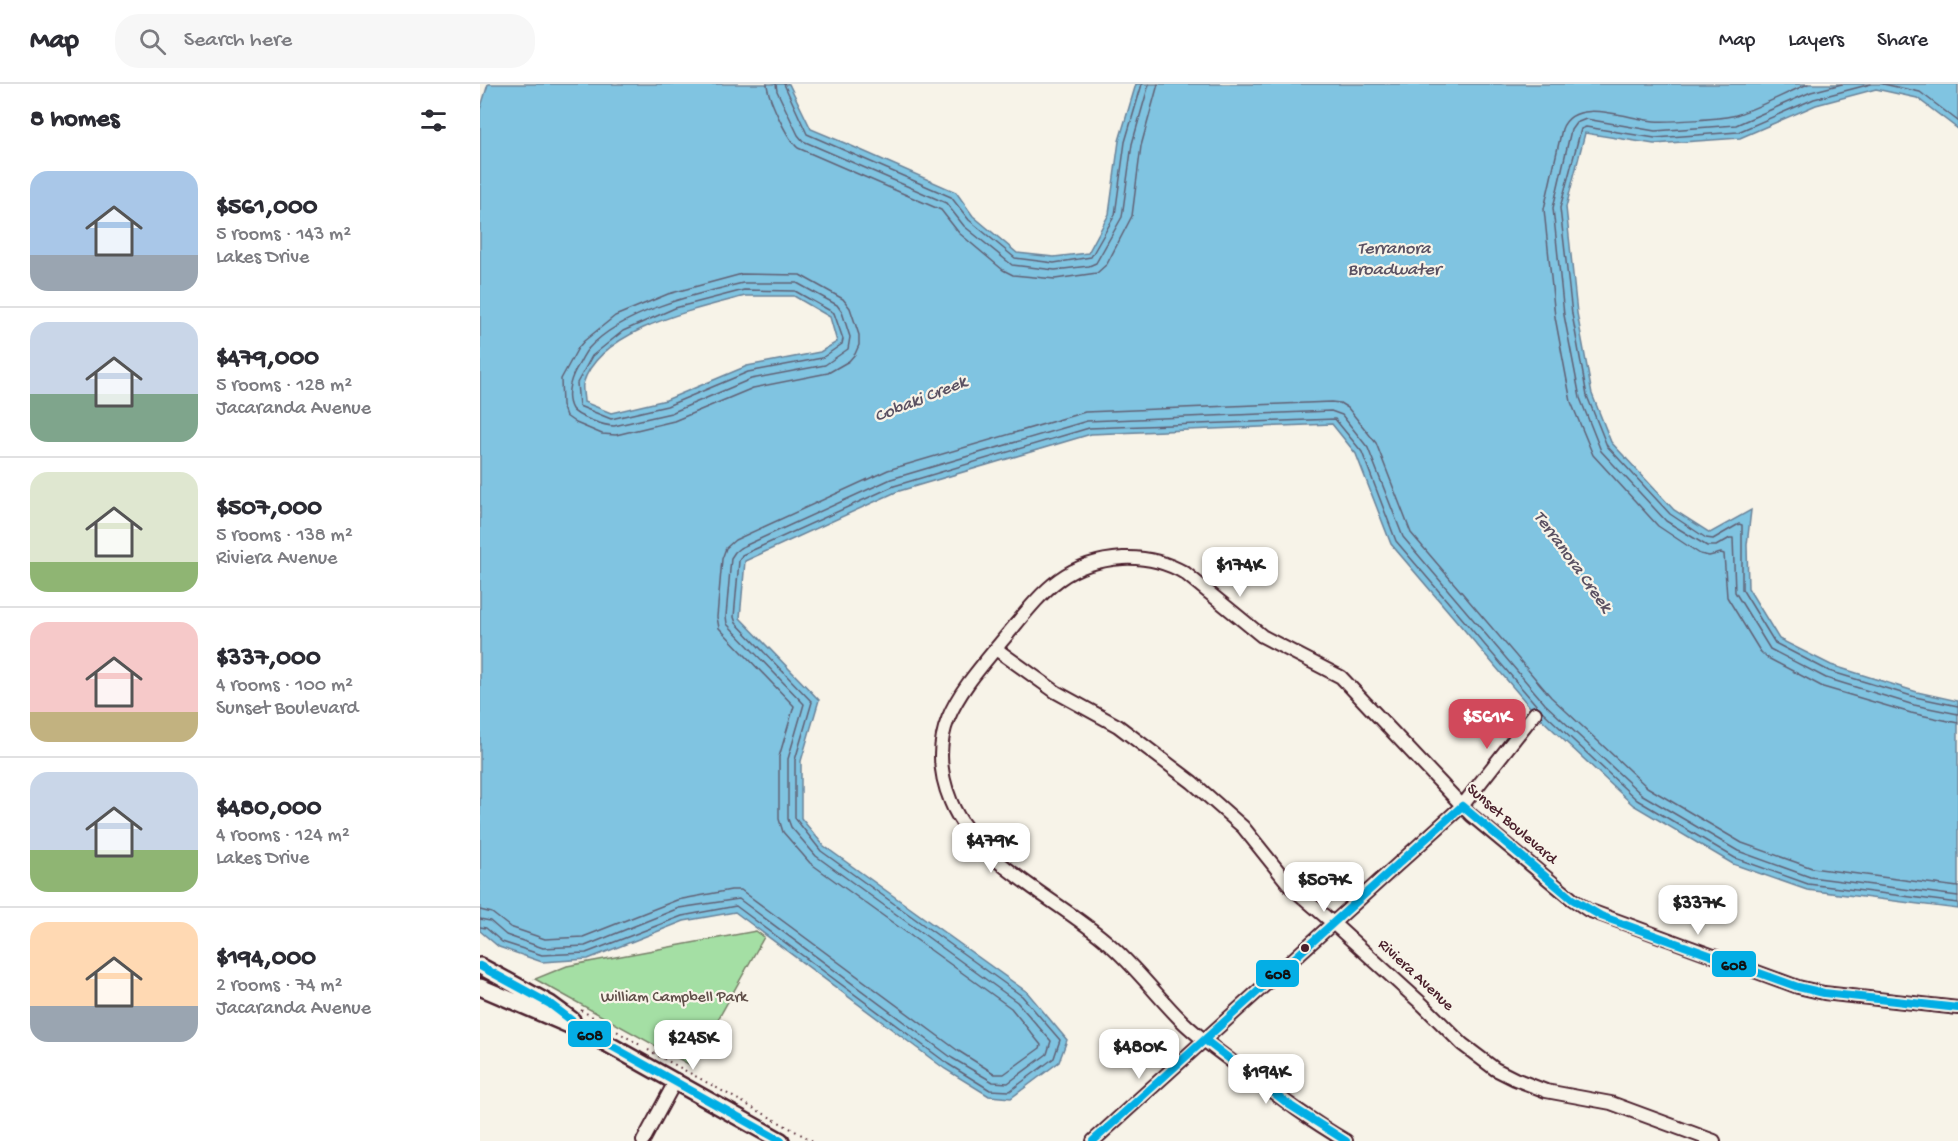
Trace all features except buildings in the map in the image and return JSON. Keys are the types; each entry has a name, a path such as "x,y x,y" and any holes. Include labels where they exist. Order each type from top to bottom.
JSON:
{"street":[{"name":"Sunset Boulevard","path":"1346,1141 1291,1106 1183,1022 1108,943 982,848 955,812 944,777 943,736 955,701 1040,595 1077,567 1096,561 1130,558 1144,558 1172,565 1262,636 1341,677 1462,806 1572,899 1600,916 1798,987 1824,993 1958,1008"},
{"name":"Riviera Avenue","path":"996,649 1056,692 1118,726 1192,782 1243,827 1291,887 1423,1005 1462,1044 1495,1069 1546,1091 1611,1103 1682,1136 1714,1141"},
{"path":"1093,1141 1462,806 1535,713"},
{"path":"482,977 550,1004 588,1032 781,1141"},
{"path":"643,1141 676,1080"}],"path":[{"path":"573,1005 642,1047 813,1141"}],"green space":[{"name":"William Campbell Park","path":"756,931 764,937 692,1066 535,979 567,966"}],"water":[{"name":"Terranora Broadwater","path":"488,84 789,84 811,129 956,192 973,216 1017,253 1054,257 1088,253 1109,214 1119,141 1136,84 1958,84 1958,129 1917,98 1876,89 1816,105 1740,138 1654,144 1585,133 1566,207 1577,313 1592,394 1611,442 1674,510 1710,533 1751,510 1747,545 1748,588 1779,639 1831,665 1917,692 1958,701 1958,909 1807,890 1733,864 1633,805 1535,713 1391,544 1356,454 1332,424 1091,434 896,492 745,561 740,618 819,700 801,761 801,818 824,846 1027,992 1067,1040 1059,1062 1011,1098 989,1096 945,1069 735,912 684,921 588,959 542,962 499,947 480,931 480,110","holes":["745,296 794,296 830,317 837,342 820,352 747,366 666,400 611,413 584,402 583,384 593,365 608,349 629,335 677,315"]}],"transit line":[{"name":"608","path":"1462,806 1572,899 1601,916 1798,987 1824,993 1958,1008"},
{"name":"608","path":"1093,1141 1462,806"},
{"name":"608","path":"480,966 550,1004 588,1033 781,1141"},
{"name":"608","path":"1205,1040 1291,1106 1346,1141"}],"water label":[{"name":"Cobaki Creek","path":"921,400"},
{"name":"Terranora Creek","path":"1572,562"}]}
